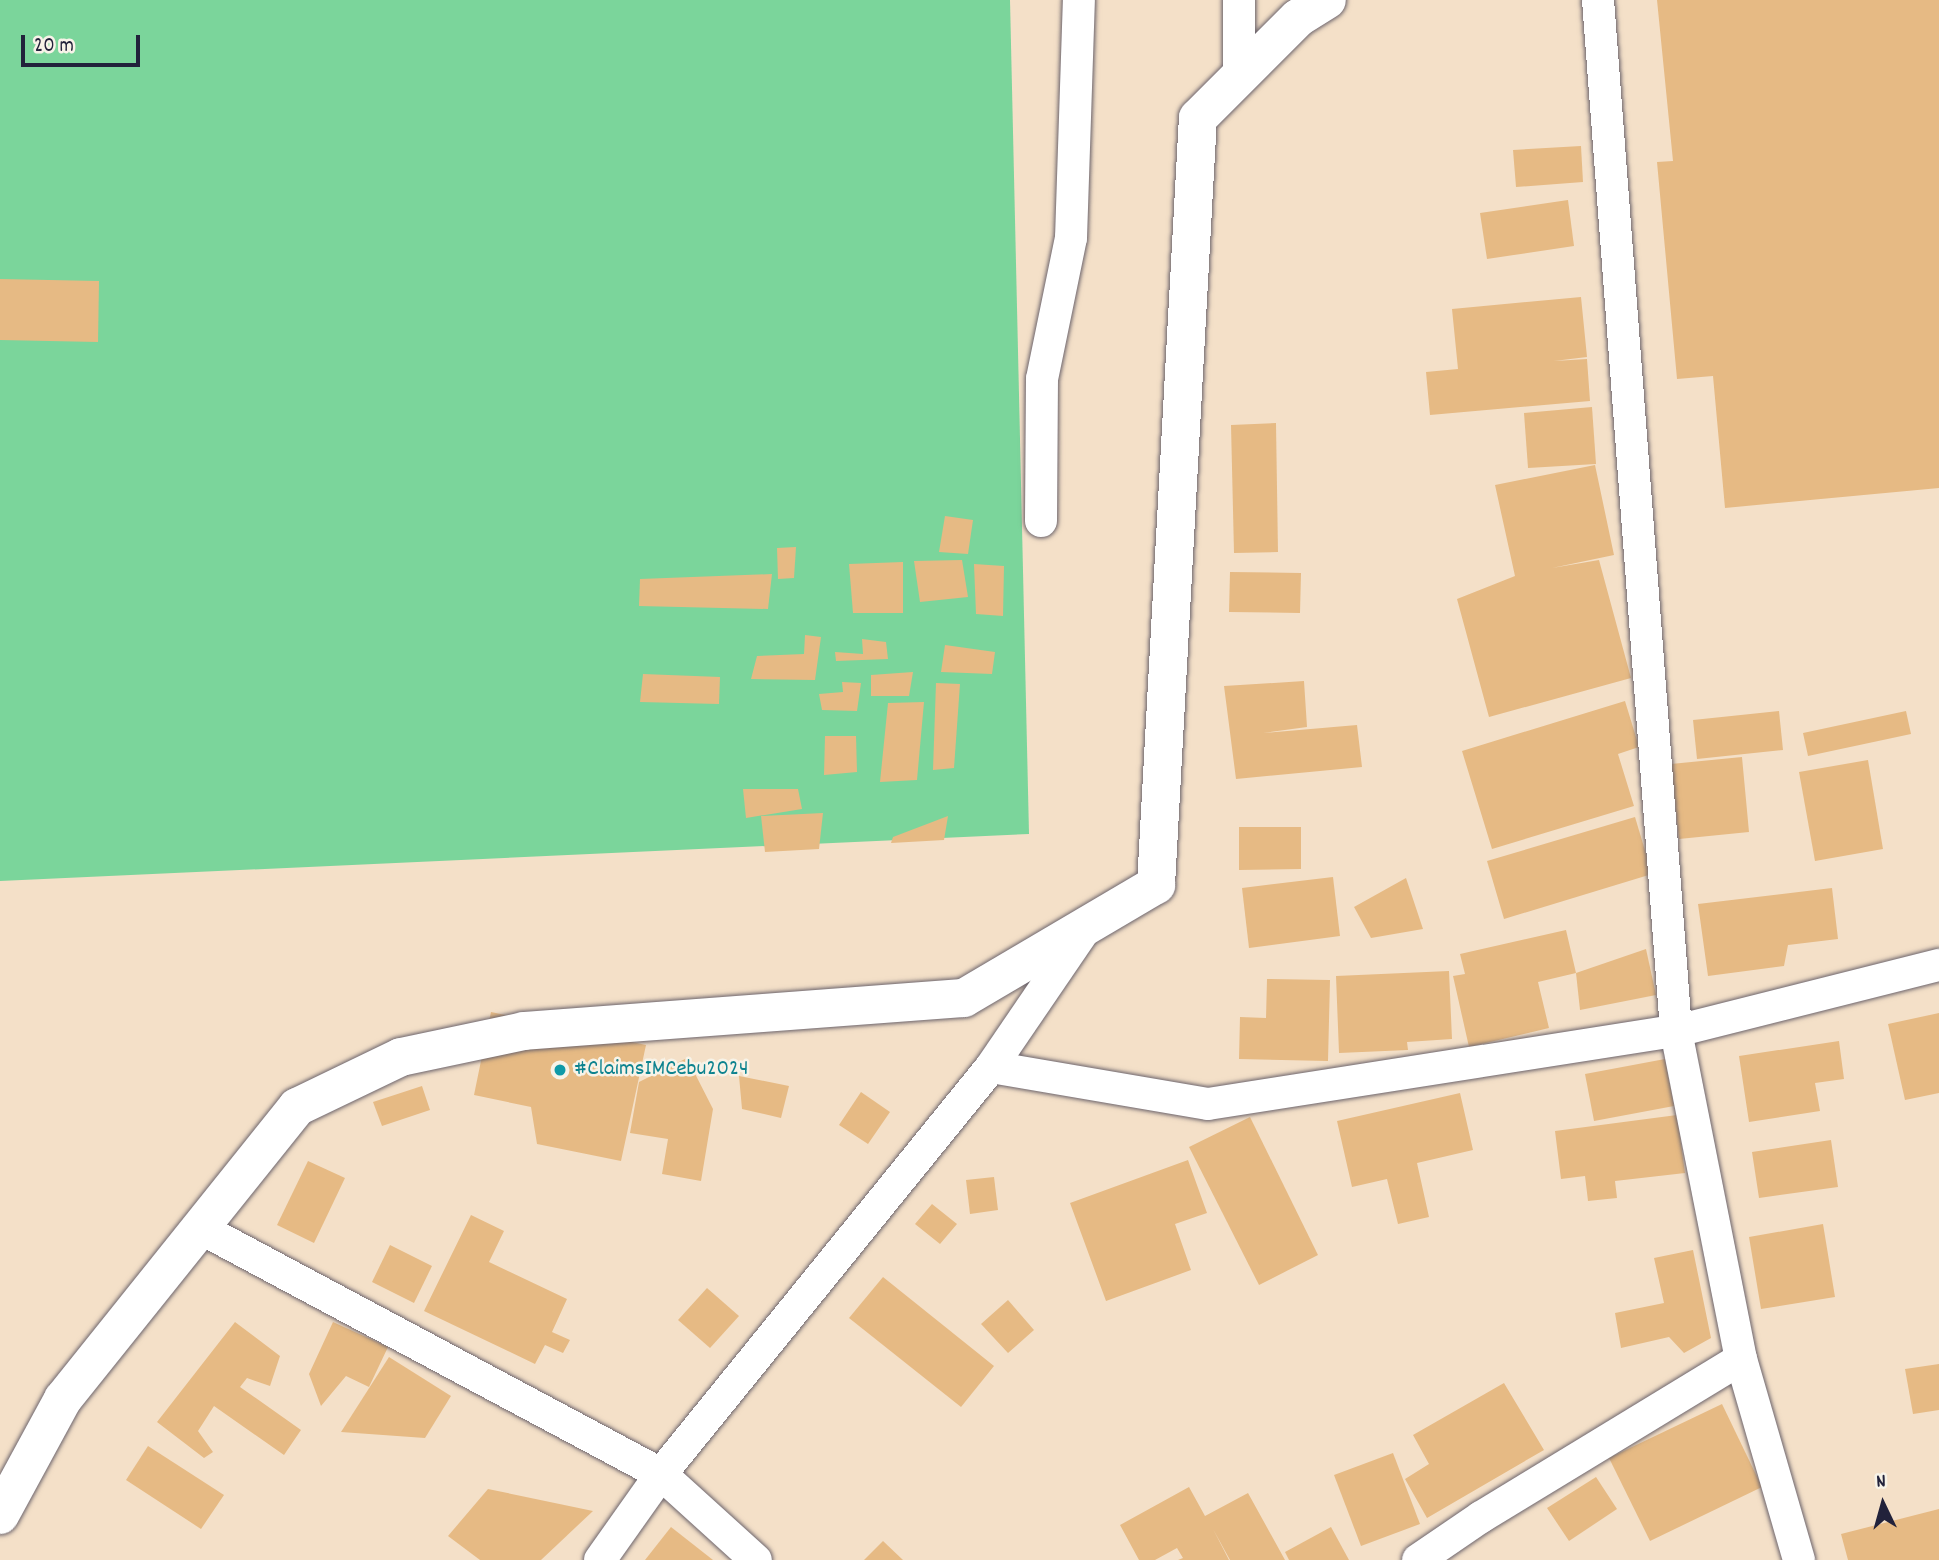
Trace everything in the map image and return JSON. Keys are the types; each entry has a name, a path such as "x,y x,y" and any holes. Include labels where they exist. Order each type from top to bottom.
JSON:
{"street":[{"path":"1041,521 1042,379 1071,238 1079,0"},
{"path":"1238,0 1239,74"},
{"path":"0,1515 63,1399 297,1107 401,1056 524,1031 964,998 1156,885 1198,118 1239,74 1298,18 1327,0"},
{"path":"1598,0 1676,1031 1741,1359 1799,1560"},
{"path":"600,1560 661,1474 991,1067 1087,926"},
{"path":"991,1067 1208,1104 1676,1031 1939,965"},
{"path":"200,1228 661,1474 756,1560"},
{"path":"1418,1560 1480,1517 1741,1359"}],"green space":[{"path":"0,0 1010,0 1029,834 0,881"}],"building":[{"path":"1657,0 1939,0 1939,488 1725,508 1713,376 1677,379 1657,162 1673,161"},
{"path":"1581,146 1583,182 1516,187 1513,150"},
{"path":"1568,200 1574,246 1487,259 1480,213"},
{"path":"0,279 99,281 98,342 0,340"},
{"path":"1581,297 1587,357 1554,361 1587,359 1590,401 1430,415 1426,372 1458,369 1452,309"},
{"path":"1592,407 1596,464 1528,468 1524,413"},
{"path":"1276,423 1278,552 1234,553 1231,425"},
{"path":"1595,465 1614,555 1552,568 1599,560 1631,678 1489,717 1457,599 1515,576 1495,485"},
{"path":"945,516 973,520 968,554 939,552"},
{"path":"796,547 794,578 778,579 777,548"},
{"path":"962,560 968,597 920,602 914,561"},
{"path":"903,562 903,613 853,613 849,564"},
{"path":"974,564 1004,566 1003,616 976,614"},
{"path":"1230,572 1301,573 1300,613 1229,612"},
{"path":"772,574 768,609 639,606 640,579"},
{"path":"805,635 821,637 815,680 751,679 757,656 804,654"},
{"path":"862,639 886,642 888,659 836,661 835,652 863,654"},
{"path":"945,645 995,652 992,674 941,672"},
{"path":"913,672 909,696 871,696 871,675"},
{"path":"643,674 720,677 719,704 640,702"},
{"path":"1304,681 1307,727 1263,733 1357,725 1362,767 1236,779 1224,686"},
{"path":"842,682 861,683 857,711 822,710 819,694 843,692"},
{"path":"936,683 960,684 954,768 933,770"},
{"path":"1625,701 1639,747 1618,754 1634,806 1492,849 1462,751"},
{"path":"924,702 917,780 880,782 888,703"},
{"path":"1779,711 1783,750 1697,759 1693,720"},
{"path":"1906,711 1911,734 1808,756 1803,733"},
{"path":"825,736 856,736 857,772 824,775"},
{"path":"1742,757 1749,832 1679,839 1671,764"},
{"path":"1868,760 1883,849 1815,861 1799,772"},
{"path":"743,789 798,789 802,809 746,818"},
{"path":"823,813 819,849 765,852 761,816"},
{"path":"948,816 944,840 891,843 893,837"},
{"path":"1635,817 1652,874 1504,919 1487,861"},
{"path":"1239,827 1301,827 1301,869 1239,870"},
{"path":"1333,877 1340,936 1249,948 1242,888"},
{"path":"1406,878 1423,929 1371,938 1354,907"},
{"path":"1832,888 1838,939 1788,945 1784,966 1708,976 1698,904"},
{"path":"1566,930 1576,973 1538,982 1549,1028 1469,1047 1453,976 1465,974 1460,954"},
{"path":"1646,949 1656,995 1580,1010 1576,973"},
{"path":"1449,971 1452,1039 1407,1042 1408,1050 1339,1053 1336,976"},
{"path":"1267,979 1330,980 1328,1061 1239,1059 1240,1017 1266,1018"},
{"name":"#ClaimsIMCebu2024","path":"491,1012 646,1045 621,1161 537,1144 531,1107 474,1095"},
{"path":"1939,1013 1939,1093 1905,1100 1888,1024"},
{"path":"1839,1041 1844,1079 1815,1083 1820,1111 1749,1122 1739,1056"},
{"path":"687,1058 713,1109 701,1181 662,1174 668,1139 630,1133 639,1082"},
{"path":"1665,1059 1674,1106 1594,1121 1585,1074"},
{"path":"739,1076 789,1086 781,1118 742,1109"},
{"path":"422,1086 430,1110 382,1126 373,1102"},
{"path":"861,1092 890,1112 868,1144 839,1125"},
{"path":"1460,1093 1473,1150 1417,1163 1429,1217 1398,1224 1387,1179 1352,1187 1337,1121"},
{"path":"1677,1115 1685,1173 1615,1181 1617,1198 1588,1201 1585,1176 1561,1179 1555,1131"},
{"path":"1250,1117 1318,1255 1259,1285 1189,1147"},
{"path":"1831,1140 1838,1187 1759,1198 1752,1152"},
{"path":"1188,1160 1207,1213 1175,1224 1191,1270 1106,1301 1070,1203"},
{"path":"308,1161 345,1178 314,1243 277,1225"},
{"path":"994,1177 998,1210 970,1214 966,1180"},
{"path":"932,1204 957,1224 940,1244 915,1224"},
{"path":"471,1215 504,1231 489,1262 567,1299 552,1332 570,1340 563,1353 545,1345 535,1364 424,1311"},
{"path":"1823,1224 1835,1297 1761,1309 1749,1237"},
{"path":"390,1245 432,1266 414,1303 372,1282"},
{"path":"1693,1250 1711,1338 1684,1353 1669,1337 1621,1348 1615,1313 1664,1303 1654,1258"},
{"path":"883,1277 994,1366 961,1407 849,1318"},
{"path":"707,1288 739,1316 710,1348 678,1320"},
{"path":"1008,1300 1034,1330 1008,1353 981,1324"},
{"path":"235,1322 280,1356 270,1386 247,1378 240,1387 301,1430 284,1455 214,1406 198,1431 213,1452 204,1458 157,1422"},
{"path":"333,1322 388,1347 369,1387 346,1376 321,1406 309,1374"},
{"path":"389,1357 451,1396 425,1438 341,1432"},
{"path":"1939,1364 1939,1410 1913,1414 1905,1369"},
{"path":"1504,1383 1544,1450 1427,1518 1405,1479 1429,1464 1413,1435"},
{"path":"1722,1404 1762,1487 1650,1541 1609,1458"},
{"path":"148,1446 224,1495 201,1529 126,1480"},
{"path":"1393,1453 1420,1524 1361,1546 1334,1475"},
{"path":"1596,1477 1617,1509 1569,1541 1547,1508"},
{"path":"1189,1487 1205,1516 1248,1493 1285,1560 1230,1560 1213,1529 1229,1560 1178,1560 1183,1558 1177,1548 1155,1560 1139,1560 1120,1525"},
{"path":"488,1489 593,1511 541,1560 480,1560 448,1536"},
{"path":"1939,1509 1939,1560 1848,1560 1841,1534"},
{"path":"671,1527 713,1560 645,1560"},
{"path":"1331,1527 1349,1560 1289,1560 1285,1552"},
{"path":"883,1541 903,1560 864,1560"}],"place":[{"name":"#ClaimsIMCebu2024","path":"560,1070"}]}
